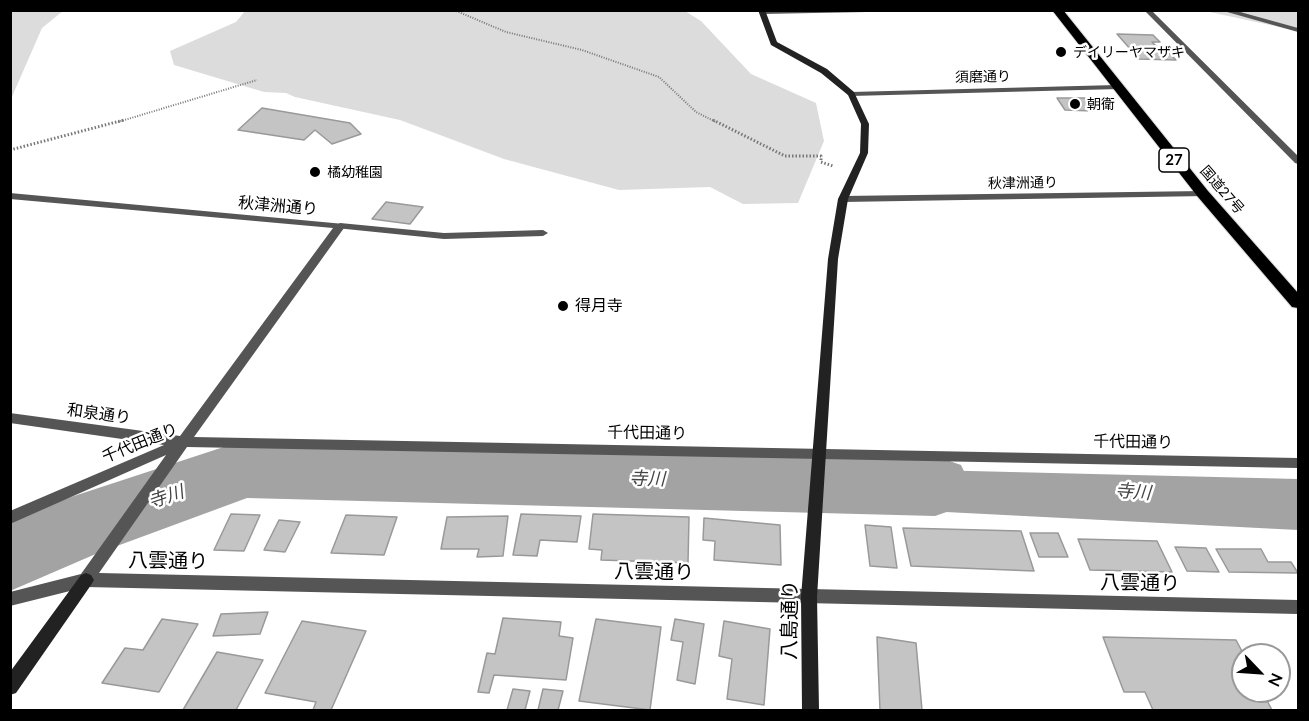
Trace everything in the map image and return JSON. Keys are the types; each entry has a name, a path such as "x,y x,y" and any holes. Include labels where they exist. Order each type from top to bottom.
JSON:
{"highway":[{"name":"国道27号","path":"1057,10 1203,194 1299,303"}],"street":[{"path":"851,94 824,71 774,43 761,11 968,10"},
{"path":"1147,10 1299,161"},
{"path":"1223,10 1299,30"},
{"name":"須磨通り","path":"851,94 1116,87"},
{"name":"八島通り","path":"811,711 809,597 816,530 832,270 843,199 864,153 865,124 851,94"},
{"name":"秋津洲通り","path":"843,199 1203,194"},
{"name":"秋津洲通り","path":"10,196 444,236 543,233"},
{"path":"10,687 183,442 340,226"},
{"name":"和泉通り","path":"10,418 183,442"},
{"name":"千代田通り","path":"10,518 183,442 1299,463"},
{"name":"八雲通り","path":"10,600 86,580 1299,607"}],"path":[{"path":"454,10 506,32 582,50 659,77 696,112 785,156 821,156 821,162"},
{"path":"10,150 156,112 257,80"}],"shaded area":[{"path":"11,10 63,11 42,28 11,99"},
{"path":"245,11 685,11 701,21 751,74 816,103 824,141 798,203 743,204 710,187 619,190 504,159 400,120 295,97 286,93 264,92 174,65 170,51 236,22"},
{"path":"1205,11 1298,11 1298,31"}],"water":[{"path":"847,468 1298,479 1298,530 848,507"}],"building":[{"path":"1117,34 1153,35 1160,42 1152,42 1176,60 1139,59"},
{"name":"朝衛","path":"1057,98 1085,98 1093,111 1065,110"},
{"path":"262,108 350,123 361,134 332,144 315,130 304,140 238,130"},
{"path":"386,202 423,207 410,224 372,219"},
{"path":"231,514 260,515 244,551 214,550"},
{"path":"521,514 581,516 577,542 540,540 537,556 513,555"},
{"path":"593,514 689,517 688,563 601,560 602,550 589,549"},
{"path":"346,515 397,517 384,555 331,553"},
{"path":"508,516 503,556 477,557 479,549 441,549 447,517"},
{"path":"704,518 780,525 781,565 714,560 715,541 703,540"},
{"path":"279,520 300,522 285,552 264,550"},
{"path":"865,525 891,527 897,568 870,566"},
{"path":"903,528 1021,531 1034,571 911,566"},
{"path":"1030,533 1058,533 1068,557 1039,557"},
{"path":"1078,539 1157,541 1172,572 1090,570"},
{"path":"1175,547 1206,548 1219,572 1187,571"},
{"path":"1216,549 1261,549 1268,562 1291,562 1298,573 1229,572"},
{"path":"268,612 260,634 213,636 221,614"},
{"path":"503,618 561,622 559,636 573,638 566,680 494,675 489,693 478,692 487,653 495,654"},
{"path":"162,619 198,624 159,692 102,683 125,648 143,650"},
{"path":"596,619 661,627 650,710 579,701"},
{"path":"675,619 704,624 695,684 677,680 683,642 671,640"},
{"path":"302,621 366,631 331,710 313,710 316,702 265,693"},
{"path":"724,621 770,629 764,705 727,699 732,659 719,656"},
{"path":"877,637 916,643 922,710 880,710"},
{"path":"1103,637 1236,640 1238,643 1231,643 1231,703 1268,703 1272,710 1153,710 1145,692 1124,692"},
{"path":"217,652 263,660 236,710 183,710"},
{"path":"513,689 530,691 525,710 507,710"},
{"path":"543,689 563,691 558,710 538,710"}],"waterway":[{"name":"寺川","path":"10,556 71,530 245,469 935,486"}],"place":[{"name":"デイリーヤマザキ","path":"1061,52"},
{"name":"朝衛","path":"1075,104"},
{"name":"橘幼稚園","path":"315,172"},
{"name":"得月寺","path":"563,306"}]}
